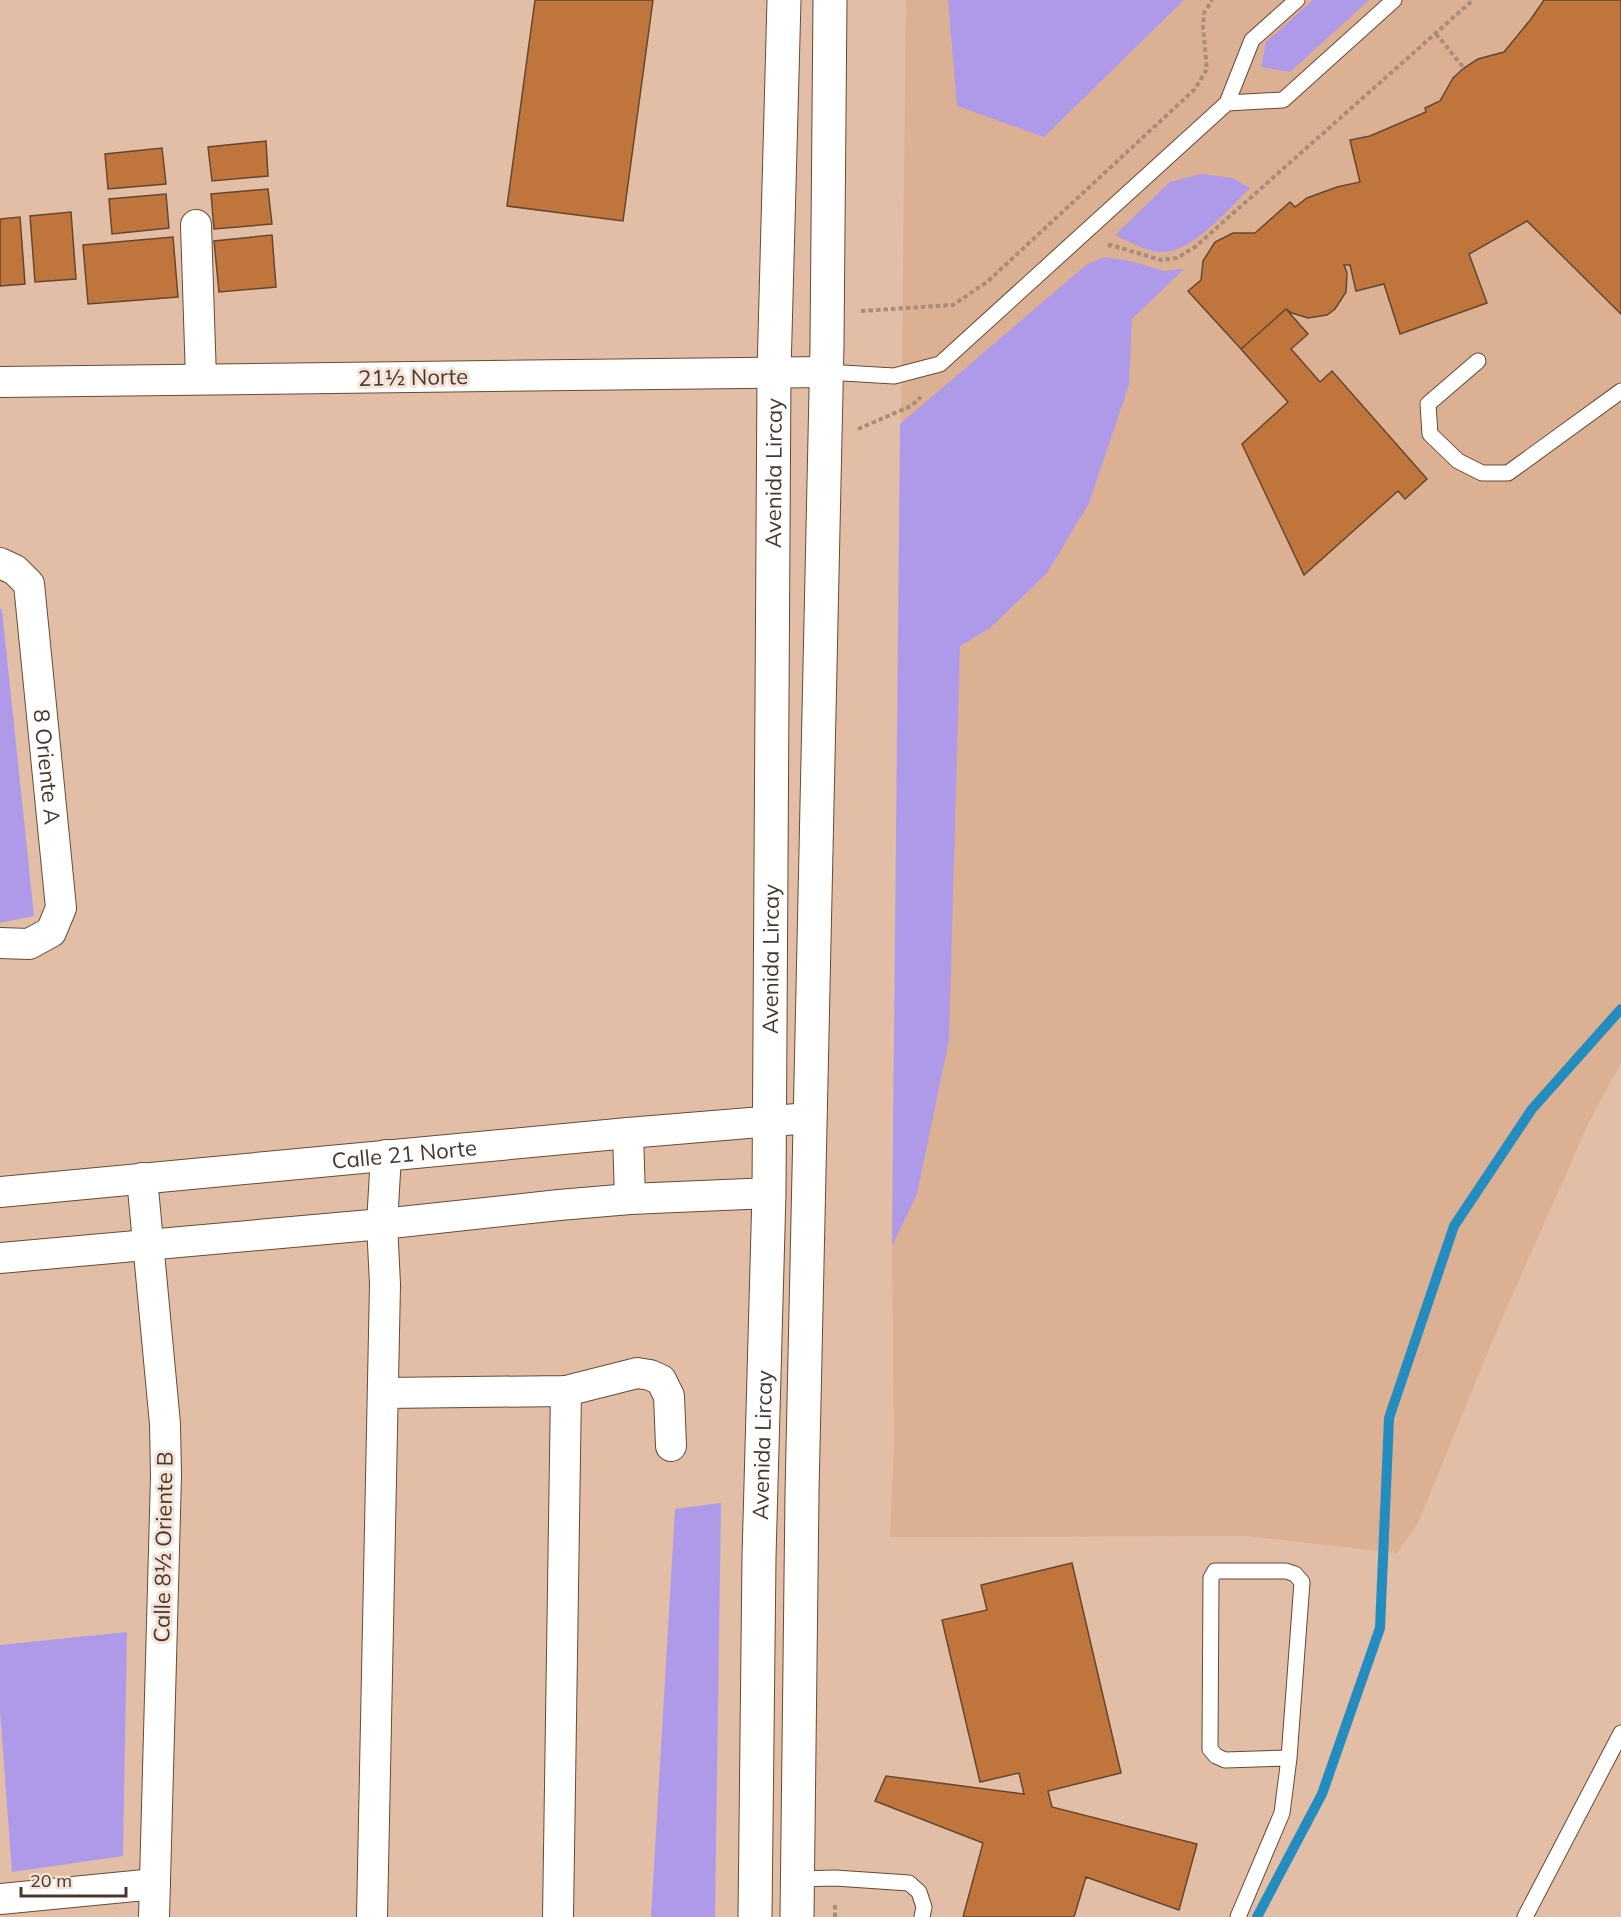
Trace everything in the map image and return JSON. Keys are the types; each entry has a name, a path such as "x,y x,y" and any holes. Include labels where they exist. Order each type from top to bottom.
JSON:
{"main road":[{"name":"Avenida Lircay","path":"755,1917 759,1557 769,1193 774,372 784,0"},
{"name":"Avenida Lircay","path":"797,1917 802,1482 826,372 830,0"}],"street":[{"path":"196,225 201,379"},
{"name":"21½ Norte","path":"0,382 826,372"},
{"name":"8 Oriente A","path":"0,563 15,570 29,584 61,908 51,932 29,944 0,943"},
{"name":"Calle 21 Norte","path":"0,1192 809,1118"},
{"path":"628,1133 630,1199"},
{"path":"372,1917 385,1284 382,1224 386,1155"},
{"name":"Calle 8½ Oriente B","path":"142,1178 164,1413 166,1476 154,1917"},
{"path":"0,1258 382,1224 559,1205 630,1199 769,1193"},
{"path":"383,1393 567,1391 637,1373 650,1375 661,1380 669,1396 671,1446"},
{"path":"558,1917 567,1391"},
{"path":"0,1899 155,1884"}],"lane":[{"path":"826,372 894,376 940,364 1227,103 1252,40 1297,0"},
{"path":"1227,103 1283,100 1394,0"},
{"path":"1478,362 1428,404 1430,434 1458,461 1482,473 1508,473 1621,391"},
{"path":"1238,1917 1282,1813 1289,1758 1302,1582 1295,1574 1286,1571 1215,1571 1210,1578 1210,1749 1216,1756 1226,1760 1289,1758"},
{"path":"1525,1917 1621,1733"},
{"path":"797,1879 835,1878 909,1883 919,1892 924,1907 922,1917"}],"path":[{"path":"855,312 953,305 987,282 1195,89 1207,69 1204,13 1212,0"},
{"path":"1103,248 1111,245 1161,260 1177,258 1195,247 1473,0"},
{"path":"1436,34 1464,68"},
{"path":"849,433 911,406 928,391"}],"shaded area":[{"path":"906,0 1621,0 1621,1063 1589,1122 1494,1337 1418,1523 1397,1553 1246,1536 890,1537 894,1446 892,1246"},
{"path":"948,0 1184,0 1044,137 957,106"},
{"path":"1313,0 1369,0 1290,72 1261,67 1266,42"},
{"path":"1201,174 1232,178 1250,188 1209,229 1184,246 1172,251 1148,250 1115,235 1170,182"},
{"path":"1104,257 1130,261 1164,271 1184,269 1132,319 1129,385 1089,503 1047,573 990,628 960,646 949,1040 917,1194 892,1246 900,424 1086,265"},
{"path":"0,608 34,916 0,923"},
{"path":"721,1503 715,1917 651,1917 675,1509"},
{"path":"127,1632 123,1856 12,1872 0,1711 0,1645"}],"building":[{"path":"535,0 653,0 623,221 507,206"},
{"path":"1544,0 1621,0 1621,314 1527,221 1469,254 1487,303 1400,334 1384,284 1356,291 1350,265 1344,265 1347,273 1346,292 1335,309 1327,315 1308,318 1286,309 1241,349 1188,291 1201,280 1203,261 1215,242 1233,233 1255,233 1290,202 1295,207 1307,198 1337,187 1360,182 1350,140 1370,136 1426,112 1425,108 1440,101 1453,78 1464,68 1478,59 1504,52"},
{"path":"266,141 268,176 212,181 208,147"},
{"path":"162,148 166,184 108,189 105,154"},
{"path":"268,189 272,224 214,229 211,194"},
{"path":"166,194 169,228 112,234 109,199"},
{"path":"71,212 76,279 35,282 30,216"},
{"path":"20,217 25,284 0,286 0,219"},
{"path":"272,235 276,287 219,292 214,241"},
{"path":"173,237 178,297 88,304 83,245"},
{"path":"1286,309 1308,334 1291,349 1320,382 1332,371 1427,479 1405,499 1398,491 1304,575 1242,444 1288,402 1241,349"},
{"path":"1072,1563 1121,1773 1048,1791 1052,1807 1197,1844 1179,1910 1086,1877 1074,1917 963,1917 983,1843 875,1801 886,1776 1024,1794 1019,1773 980,1782 942,1620 987,1610 981,1585"}],"waterway":[{"path":"1257,1917 1322,1794 1380,1628 1389,1418 1454,1226 1532,1109 1621,1009"}]}
